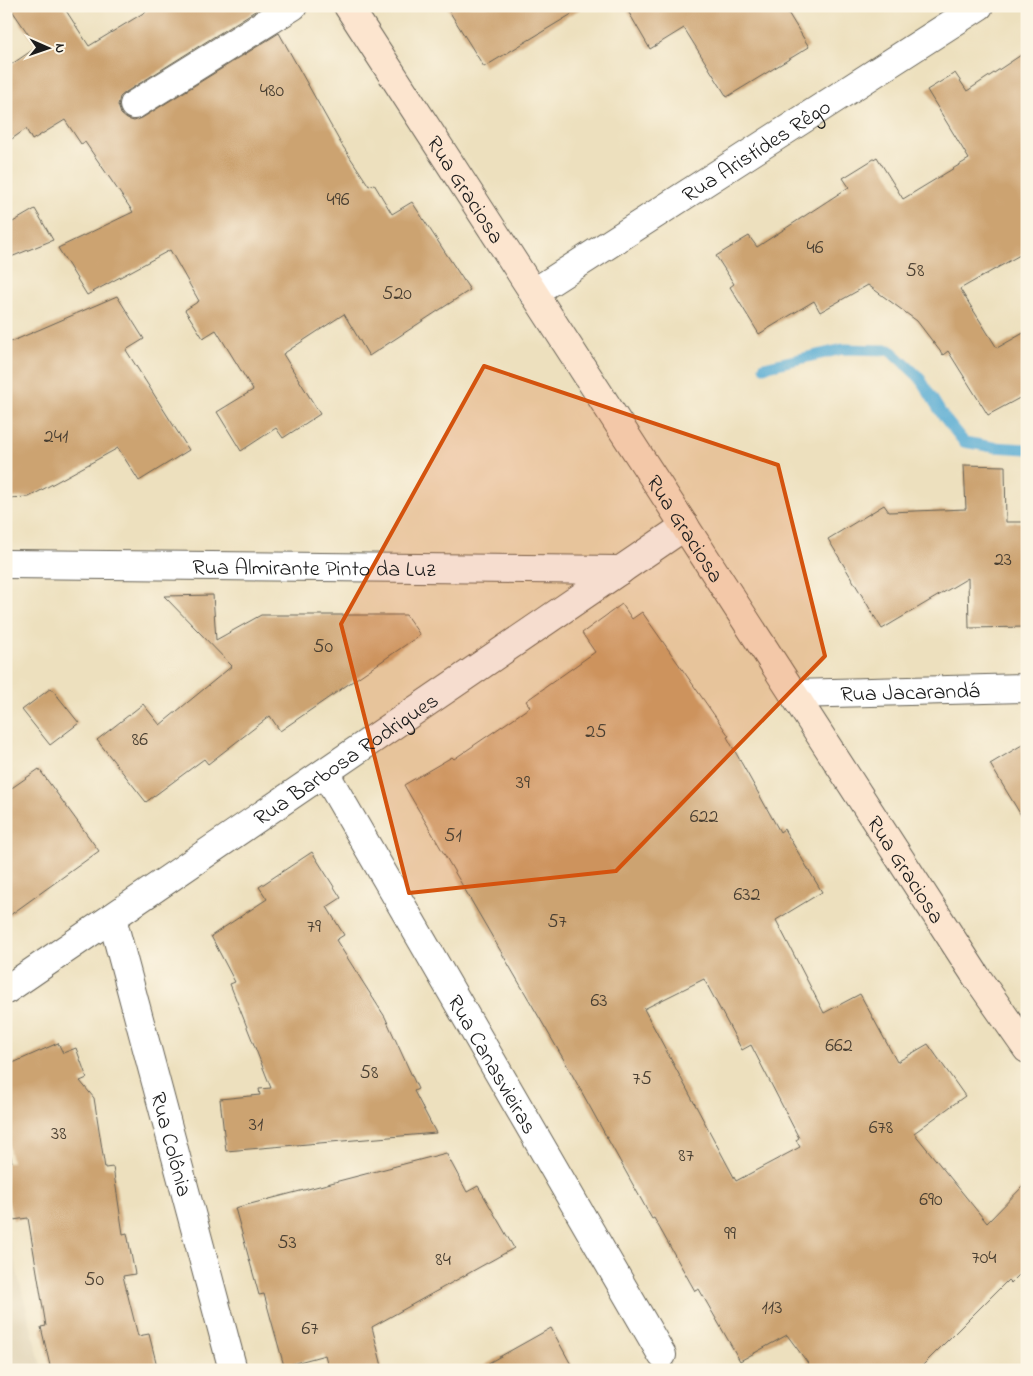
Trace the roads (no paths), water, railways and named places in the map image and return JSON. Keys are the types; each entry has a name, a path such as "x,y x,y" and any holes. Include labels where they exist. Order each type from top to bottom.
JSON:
{"main road":[{"name":"Rua Graciosa","path":"348,6 976,976 1027,1049"}],"street":[{"path":"134,105 293,6"},
{"name":"Rua Aristídes Rêgo","path":"533,293 979,6"},
{"name":"Rua Barbosa Rodrigues","path":"6,990 685,526"},
{"name":"Rua Almirante Pinto da Luz","path":"6,564 621,570"},
{"name":"Rua Jacarandá","path":"794,694 1027,688"},
{"name":"Rua Canasvieiras","path":"325,773 662,1355"},
{"name":"Rua Colônia","path":"112,918 233,1370"}],"waterway":[{"path":"764,367 843,349 890,350 919,377 943,416 964,442 993,447 1027,449"}]}
